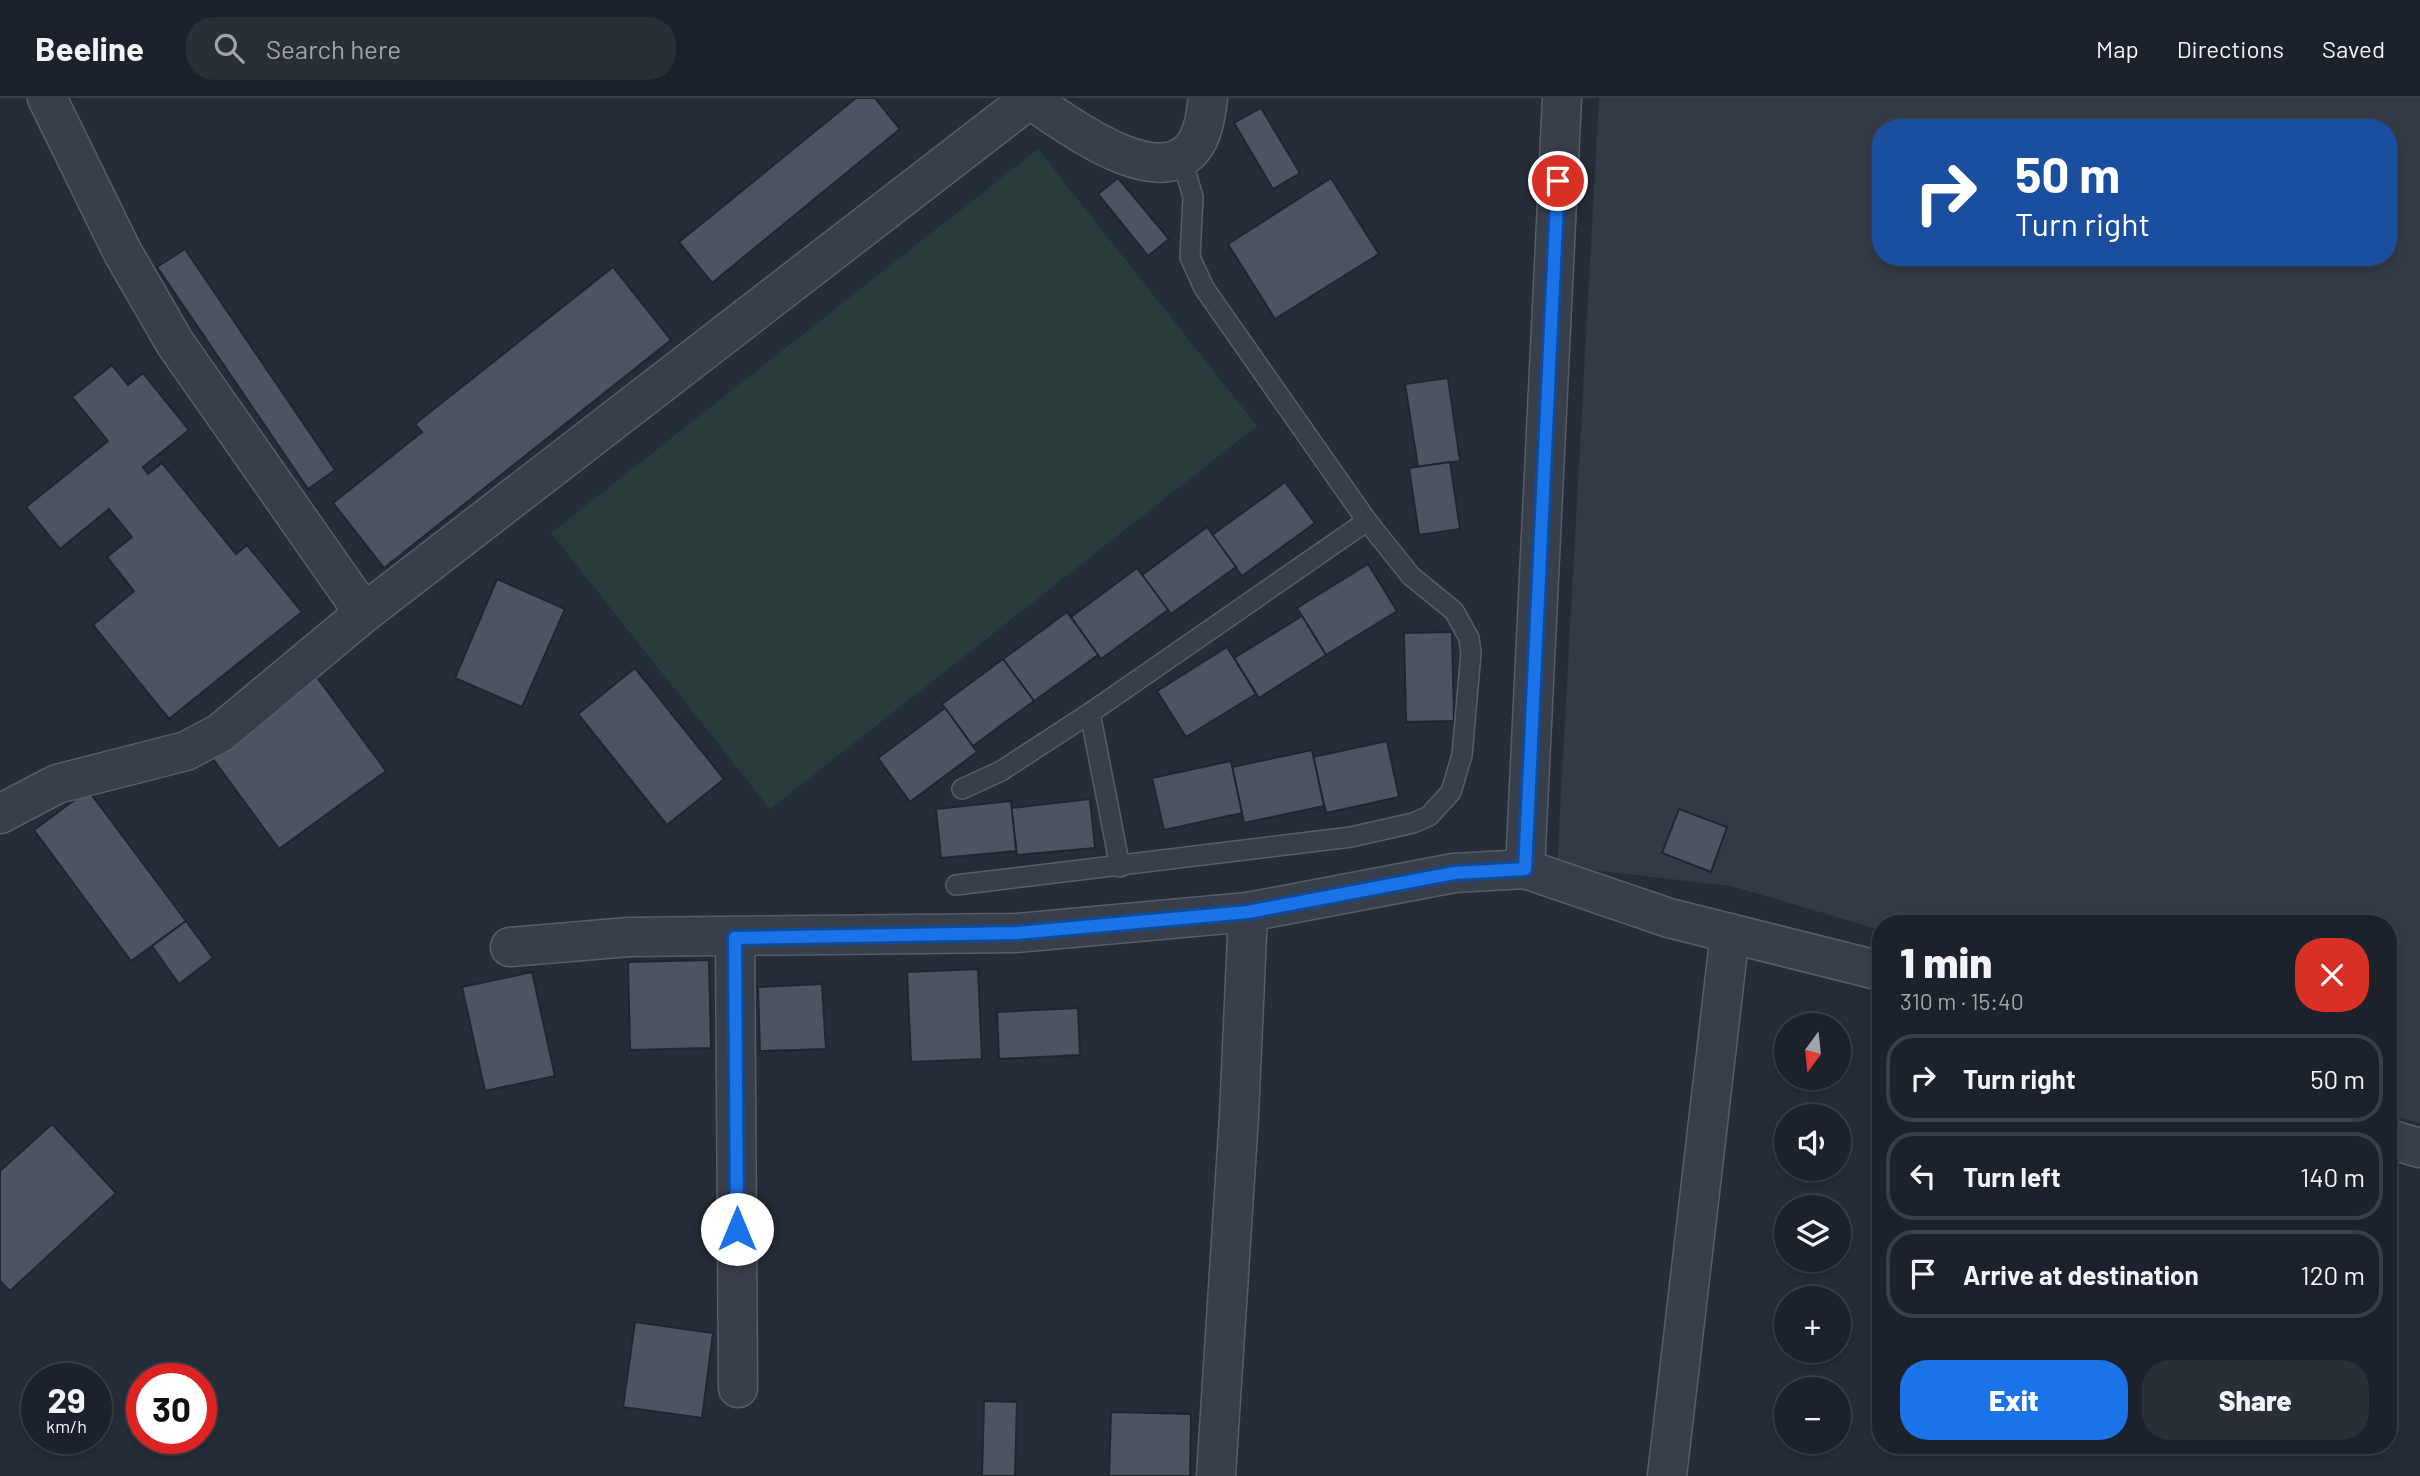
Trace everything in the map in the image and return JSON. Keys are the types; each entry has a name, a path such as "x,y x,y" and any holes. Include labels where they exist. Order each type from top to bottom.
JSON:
{"street":[{"path":"47,98 123,253 175,343 364,613"},
{"path":"0,814 57,784 186,751 220,733 364,613 1030,99 1080,132 1127,156 1165,164 1182,159 1196,144 1208,98"},
{"path":"1525,869 1562,98"},
{"path":"510,947 629,937 1016,933 1248,912 1454,873 1525,869 1669,918 1872,969"},
{"path":"1216,1476 1240,1116 1248,912"},
{"path":"1667,1476 1730,933"},
{"path":"735,938 738,1388"},
{"path":"2397,1141 2420,1148"}],"lane":[{"path":"956,885 1120,867 1351,836 1413,823 1429,816 1451,792 1462,755 1471,653 1469,638 1454,611 1411,576 1367,521 1204,288 1190,257 1193,197 1182,159"},
{"path":"962,789 1000,771 1090,713 1367,521"},
{"path":"1090,713 1120,867"}],"shaded area":[{"path":"1599,98 2420,98 2420,1123 2397,1117 2397,915 1872,915 1872,927 1731,886 1557,866"},
{"path":"1038,149 1257,426 770,809 551,533"}],"building":[{"path":"856,98 875,98 900,129 712,283 679,242"},
{"path":"1261,108 1300,173 1273,189 1234,123"},
{"path":"1118,178 1169,239 1148,256 1098,194"},
{"path":"1331,178 1379,254 1275,319 1228,244"},
{"path":"185,249 335,470 308,489 157,267"},
{"path":"613,267 671,340 384,568 333,503 422,432 415,424"},
{"path":"112,365 128,385 143,373 189,430 143,467 148,474 162,463 236,554 247,545 302,612 169,719 93,625 134,591 107,557 132,537 109,509 60,549 26,507 108,441 72,397"},
{"path":"1448,378 1460,461 1418,467 1405,384"},
{"path":"1450,462 1460,529 1419,535 1409,468"},
{"path":"1285,482 1315,523 1242,576 1212,535"},
{"path":"1207,527 1236,567 1171,614 1142,575"},
{"path":"1368,564 1397,611 1326,655 1297,608"},
{"path":"1137,568 1168,610 1101,659 1071,617"},
{"path":"497,579 565,609 522,707 455,678"},
{"path":"1067,612 1098,655 1034,701 1003,659"},
{"path":"1302,616 1326,655 1259,698 1234,658"},
{"path":"1452,632 1454,721 1406,722 1404,633"},
{"path":"1227,647 1256,694 1186,737 1157,691"},
{"path":"1003,659 1034,701 973,746 942,704"},
{"path":"635,668 724,779 667,825 578,714"},
{"path":"316,676 386,771 279,849 210,755"},
{"path":"945,708 977,752 910,802 878,758"},
{"path":"1387,741 1399,797 1326,813 1313,757"},
{"path":"1312,750 1324,806 1244,823 1232,767"},
{"path":"1231,761 1242,813 1164,830 1152,778"},
{"path":"88,790 186,921 131,961 34,830"},
{"path":"1090,799 1095,848 1017,855 1011,808"},
{"path":"1011,801 1016,851 941,858 936,809"},
{"path":"1679,809 1727,827 1711,872 1662,853"},
{"path":"186,921 213,958 179,984 152,946"},
{"path":"709,960 711,1048 630,1050 628,962"},
{"path":"978,969 982,1059 911,1062 907,972"},
{"path":"532,972 555,1076 485,1091 462,987"},
{"path":"822,984 826,1049 760,1051 758,987"},
{"path":"1078,1008 1080,1055 999,1059 997,1012"},
{"path":"52,1124 116,1193 10,1291 0,1281 0,1171"},
{"path":"635,1322 713,1333 702,1418 623,1407"},
{"path":"984,1401 1017,1402 1015,1476 982,1476"},
{"path":"1111,1412 1191,1414 1190,1476 1109,1476"}],"route":[{"path":"737,1229 735,938 1016,933 1248,912 1454,873 1525,869 1558,181"}]}
